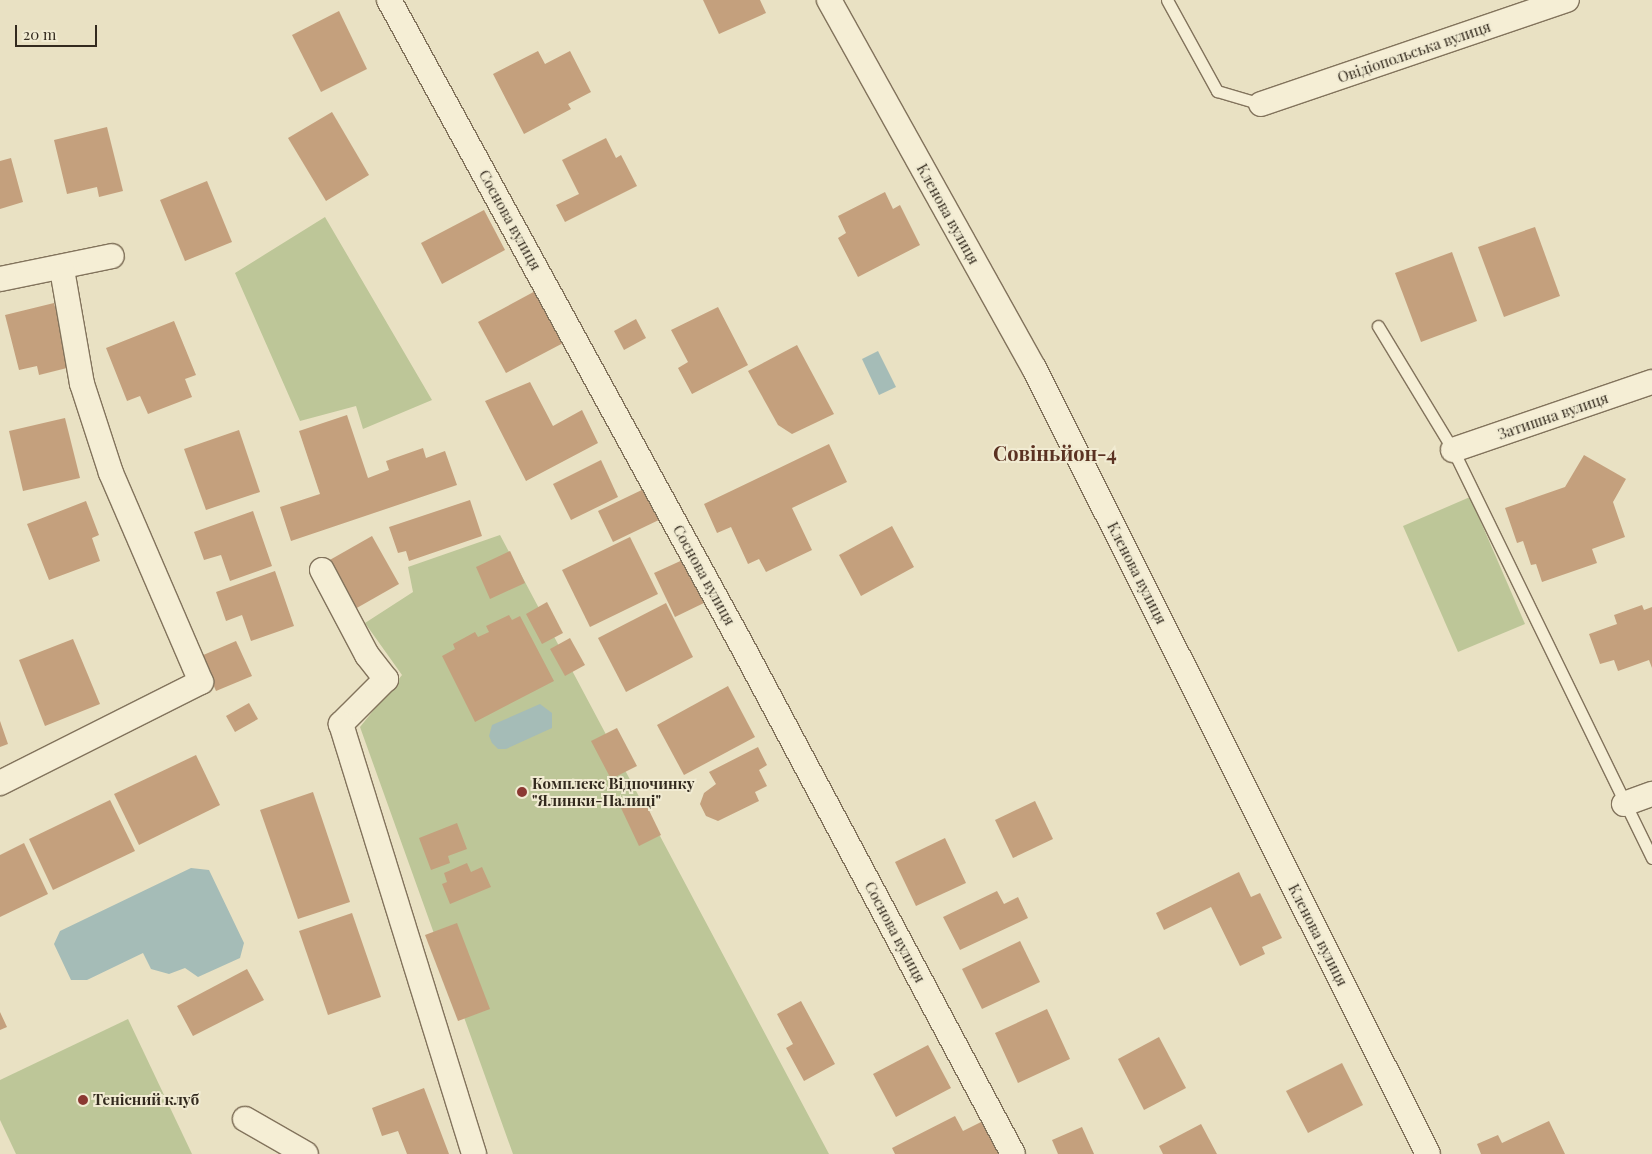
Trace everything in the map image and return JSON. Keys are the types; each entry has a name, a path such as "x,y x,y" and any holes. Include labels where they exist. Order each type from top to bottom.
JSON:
{"street":[{"name":"Соснова вулиця","path":"389,0 739,640 1013,1154"},
{"name":"Кленова вулиця","path":"828,0 1034,368 1428,1154"},
{"name":"Овідіопольська вулиця","path":"1261,104 1567,0"},
{"path":"0,279 62,269 112,256"},
{"path":"0,783 201,682 111,473 82,384 62,269"},
{"name":"Затишна вулиця","path":"1453,450 1652,382"},
{"path":"322,570 367,655 386,679 341,724 474,1154"},
{"path":"1624,804 1652,794"},
{"path":"245,1118 306,1154"}],"lane":[{"path":"1167,0 1217,91 1261,104"},
{"path":"1378,326 1453,450 1652,858"}],"green space":[{"path":"325,217 432,400 363,429 356,406 300,421 235,273"},
{"path":"1470,497 1525,624 1458,652 1403,526"},
{"path":"500,535 829,1154 513,1154 360,727 402,675 365,623 413,592 408,567"},
{"name":"Тенісний клуб","path":"128,1019 192,1154 16,1154 0,1120 0,1080"}],"water":[{"path":"878,351 896,387 879,395 862,359"},
{"path":"540,704 552,713 552,728 506,749 498,749 492,743 489,736 492,725"},
{"path":"191,868 209,870 244,943 240,958 198,977 185,968 169,974 151,969 143,953 87,980 71,980 54,944 60,931"}],"building":[{"path":"703,0 760,0 766,13 719,34"},
{"path":"339,11 367,69 321,92 292,35"},
{"path":"538,51 545,64 570,51 591,92 568,104 571,109 524,134 493,74"},
{"path":"332,112 369,175 326,201 288,138"},
{"path":"107,127 123,191 99,197 97,187 67,194 54,140"},
{"path":"606,138 616,158 621,155 637,186 565,222 556,205 579,194 562,160"},
{"path":"11,158 23,202 0,209 0,161"},
{"path":"207,181 232,242 185,261 160,200"},
{"path":"885,192 893,209 900,205 920,245 858,277 838,238 846,233 838,216"},
{"path":"484,210 505,250 442,284 421,243"},
{"path":"1535,227 1560,296 1504,317 1478,247"},
{"path":"1452,252 1477,321 1421,342 1395,273"},
{"path":"539,289 567,341 506,373 478,322"},
{"path":"54,303 71,367 39,375 37,366 19,370 5,315"},
{"path":"718,307 748,365 692,394 678,368 688,362 671,330"},
{"path":"636,319 646,338 624,350 614,331"},
{"path":"174,321 196,375 185,379 192,397 148,414 140,396 127,401 106,348"},
{"path":"797,345 834,414 792,434 778,425 748,371"},
{"path":"530,382 553,426 582,410 598,443 526,481 485,401"},
{"path":"347,415 368,478 389,470 386,461 423,448 426,458 445,451 457,485 291,541 280,507 320,494 299,431"},
{"path":"65,418 80,478 23,491 9,431"},
{"path":"239,430 260,492 206,510 184,449"},
{"path":"829,444 847,482 792,508 812,550 766,572 759,559 748,564 731,527 717,533 704,504"},
{"path":"1584,455 1626,479 1613,502 1625,537 1592,549 1597,563 1542,582 1536,564 1531,565 1523,541 1517,543 1505,508 1565,487"},
{"path":"601,460 618,497 571,520 553,484"},
{"path":"648,487 663,518 613,542 598,511"},
{"path":"470,500 482,536 409,561 406,551 398,553 389,527"},
{"path":"86,501 99,535 92,538 100,561 49,580 27,524"},
{"path":"253,511 272,566 230,581 221,555 204,560 194,532"},
{"path":"892,526 914,567 861,596 839,555"},
{"path":"372,536 399,584 355,609 328,561"},
{"path":"630,537 658,594 590,627 562,570"},
{"path":"510,551 525,583 490,599 476,567"},
{"path":"687,558 708,601 675,617 654,573"},
{"path":"275,571 294,626 251,641 242,615 226,621 216,592"},
{"path":"547,602 563,633 542,644 526,614"},
{"path":"666,603 693,657 626,692 598,638"},
{"path":"1642,605 1644,610 1652,607 1652,668 1649,660 1618,671 1614,660 1600,664 1589,634 1617,624 1614,615"},
{"path":"509,615 512,620 520,616 554,681 475,722 442,656 455,649 453,644 475,632 478,637 489,632 486,626"},
{"path":"570,638 585,665 565,676 550,649"},
{"path":"73,639 100,704 45,726 19,660"},
{"path":"236,641 252,676 216,691 201,656"},
{"path":"728,686 755,737 684,775 657,725"},
{"path":"249,703 258,719 235,732 226,716"},
{"path":"0,721 8,744 0,747"},
{"path":"617,728 637,766 611,779 591,741"},
{"path":"758,747 767,765 759,770 767,786 755,792 759,801 718,821 706,816 700,804 704,793 716,784 709,772"},
{"path":"196,755 220,805 139,845 114,794"},
{"path":"313,792 350,902 298,919 260,810"},
{"path":"643,798 661,835 639,846 621,808"},
{"path":"110,800 135,851 53,890 29,839"},
{"path":"1035,801 1053,839 1013,858 995,820"},
{"path":"457,823 467,849 448,856 450,863 431,870 419,838"},
{"path":"945,838 966,883 916,906 895,862"},
{"path":"24,843 48,894 0,917 0,855"},
{"path":"467,863 471,872 482,867 491,887 450,904 442,884 447,882 444,873"},
{"path":"1239,872 1251,897 1260,893 1282,938 1262,947 1265,954 1240,966 1211,907 1164,930 1156,913"},
{"path":"997,891 1004,904 1018,897 1028,918 960,950 943,917"},
{"path":"352,913 381,997 328,1015 299,931"},
{"path":"457,923 490,1009 458,1021 425,935"},
{"path":"1020,941 1040,982 982,1009 962,969"},
{"path":"247,969 264,1000 193,1036 177,1006"},
{"path":"801,1001 835,1064 804,1081 786,1048 793,1044 777,1014"},
{"path":"1047,1009 1070,1059 1018,1083 995,1033"},
{"path":"0,1012 7,1027 0,1030"},
{"path":"1159,1037 1186,1088 1144,1110 1118,1059"},
{"path":"928,1045 951,1088 896,1117 873,1074"},
{"path":"1342,1063 1363,1105 1308,1133 1286,1091"},
{"path":"424,1088 449,1154 407,1154 398,1131 382,1136 372,1108"},
{"path":"955,1116 963,1131 983,1121 1000,1154 895,1154 892,1148"},
{"path":"1549,1121 1565,1154 1481,1154 1477,1144 1498,1135 1502,1143"},
{"path":"1201,1124 1217,1154 1163,1154 1159,1146"},
{"path":"1082,1127 1094,1154 1058,1154 1052,1140"}],"place":[{"name":"Комплекс Відпочинку \"Ялинки-Палиці\"","path":"522,792"},
{"name":"Тенісний клуб","path":"83,1100"}],"district":[{"name":"Совіньйон-4","path":"1055,452"}]}
